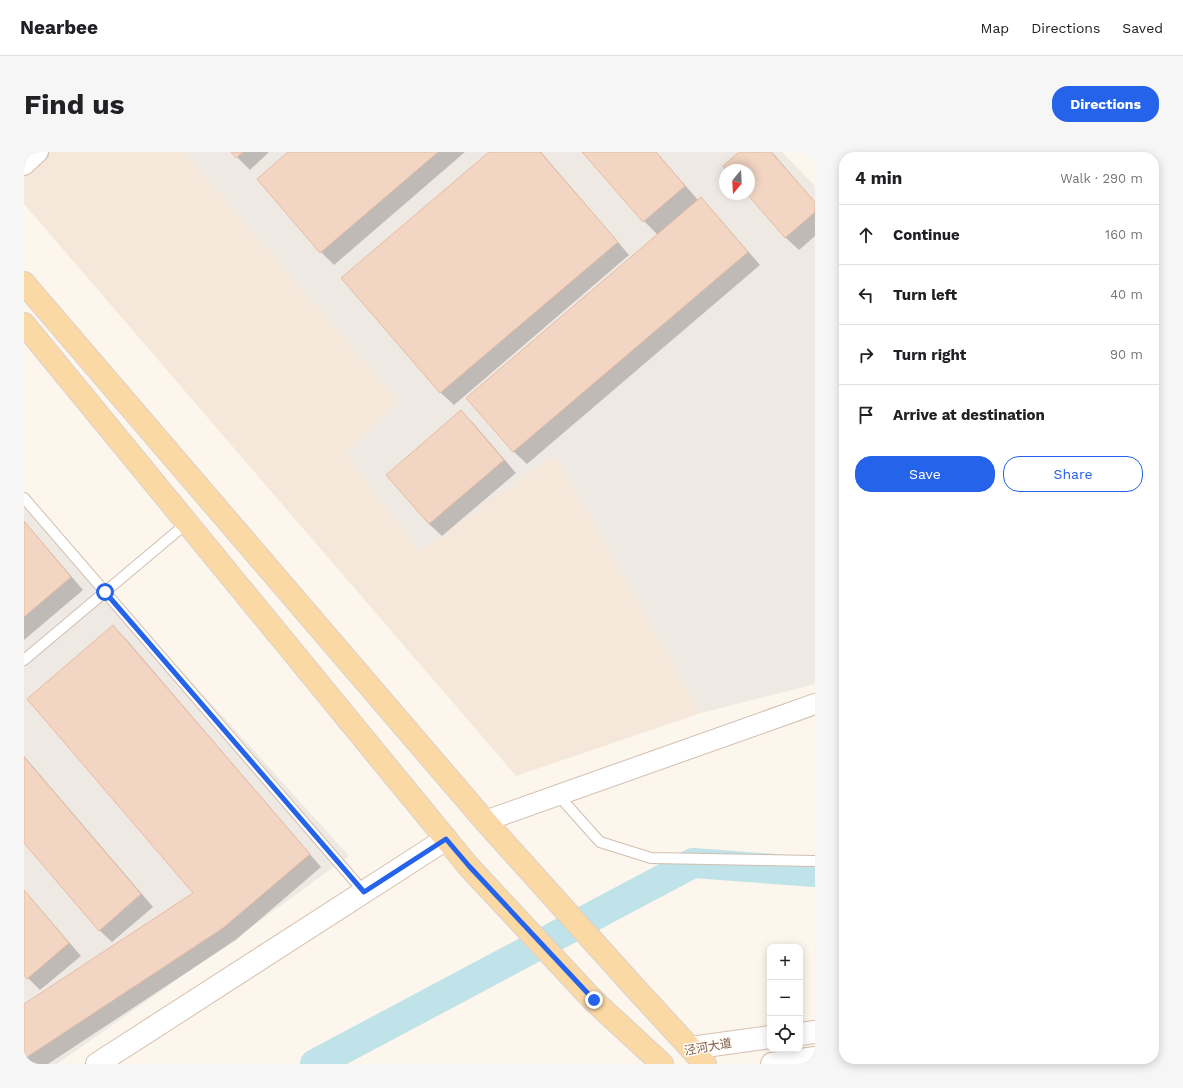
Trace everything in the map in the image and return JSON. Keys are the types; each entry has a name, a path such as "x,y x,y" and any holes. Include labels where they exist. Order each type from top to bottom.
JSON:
{"main road":[{"path":"24,283 510,849 698,1056"},
{"path":"24,324 469,866 594,1000 655,1062"},
{"name":"泾河大道","path":"655,1062 698,1056"}],"street":[{"path":"24,165 38,152"},
{"path":"486,821 815,704"},
{"path":"97,1064 446,839"},
{"path":"803,1034 815,1032"},
{"name":"泾河大道","path":"698,1056 767,1038"},
{"path":"772,1064 815,1058"}],"lane":[{"path":"24,498 364,892"},
{"path":"24,660 187,523"},
{"path":"558,795 600,842 651,858 815,861"}],"shaded area":[{"path":"24,152 184,152 399,401 555,455 701,713 516,776 24,204"},
{"path":"184,152 782,152 815,186 815,684 701,713 555,455 420,551 346,454 399,401"},
{"path":"24,496 349,856 225,946 57,1064 24,1064"}],"building":[{"path":"231,152 243,152 236,158"},
{"path":"288,152 438,152 320,253 257,179"},
{"path":"489,152 540,152 618,242 440,393 341,278"},
{"path":"582,152 656,152 685,186 643,222"},
{"path":"739,152 771,152 815,202 815,212 785,238 752,200 755,200 755,164 725,164"},
{"path":"701,197 748,252 513,452 466,398"},
{"path":"461,410 504,460 429,524 386,475"},
{"path":"24,521 71,577 24,617"},
{"path":"113,625 310,854 223,928 24,1059 24,1004 193,893 27,699"},
{"path":"24,757 141,894 99,931 24,843"},
{"path":"24,890 69,943 27,979 24,975"}],"waterway":[{"path":"315,1064 693,863 815,872"}],"route":[{"path":"105,592 364,892 446,839 469,866 594,1000"}]}
